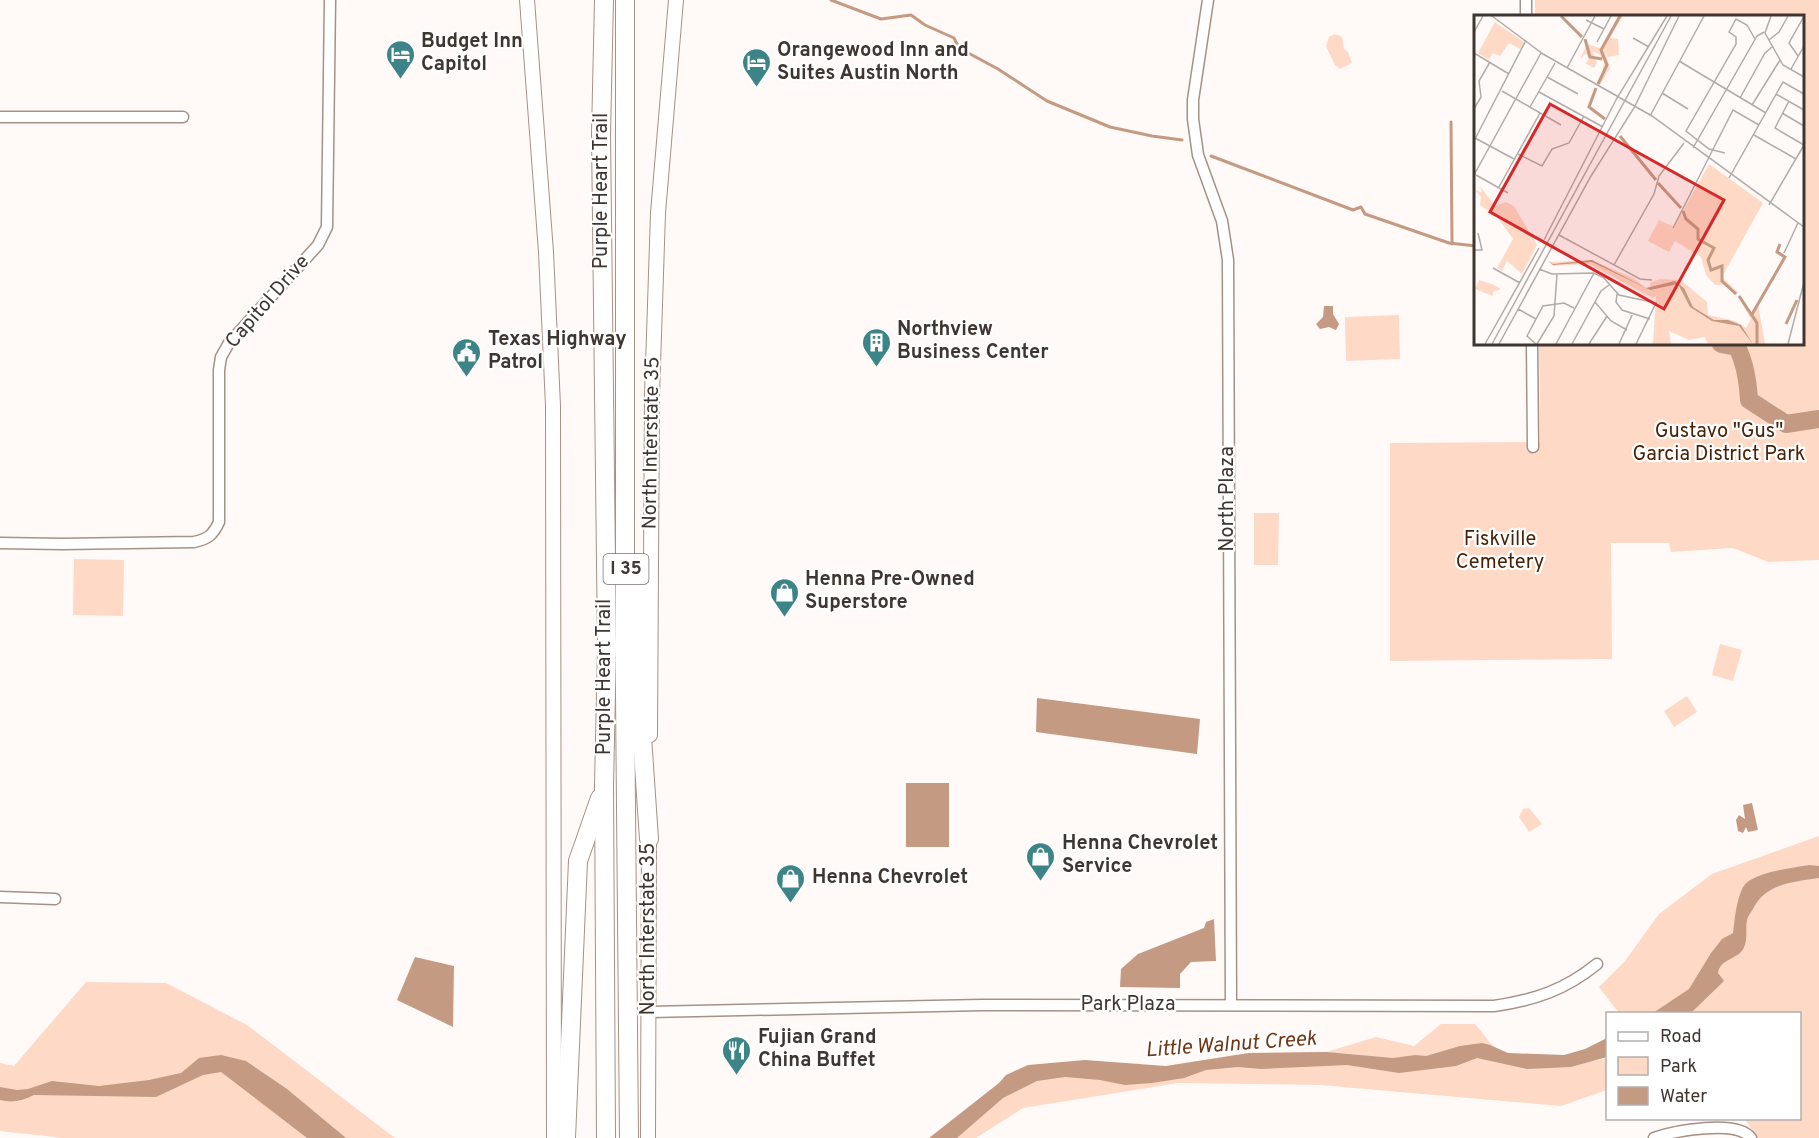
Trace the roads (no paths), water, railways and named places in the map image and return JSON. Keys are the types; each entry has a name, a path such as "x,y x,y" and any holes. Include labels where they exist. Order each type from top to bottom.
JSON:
{"highway":[{"name":"Purple Heart Trail","path":"604,0 601,134 607,648 604,785 606,1138"},
{"name":"Purple Heart Trail","path":"625,0 625,696 629,1138"},
{"path":"626,399 635,460 641,722 650,839"},
{"path":"566,1138 578,861 604,785"}],"main road":[{"path":"527,0 546,252 553,405 554,1138"},
{"name":"North Interstate 35","path":"648,1138 652,384 658,213 676,0"}],"street":[{"name":"Capitol Drive","path":"0,543 194,542 206,539 214,533 219,522 219,370 221,357 229,343 318,244 327,227 330,0"},
{"name":"North Plaza","path":"1208,0 1193,100 1193,119 1198,155 1222,221 1227,260 1232,1005"},
{"path":"1526,0 1527,15"},
{"path":"0,117 183,117"},
{"path":"1532,345 1533,447"},
{"path":"0,897 56,899"},
{"name":"Park Plaza","path":"648,1012 982,1005 1494,1006 1547,994 1566,985 1597,964"},
{"path":"1654,1138 1699,1129 1730,1128 1740,1130 1750,1136"}],"water":[{"path":"1324,306 1333,306 1333,314 1339,324 1336,330 1329,327 1320,329 1316,324 1323,317"},
{"path":"1037,698 1200,719 1197,754 1036,732"},
{"path":"906,783 949,783 949,847 906,847"},
{"path":"1752,803 1758,830 1748,832 1746,827 1743,833 1738,831 1736,820 1739,815 1745,819 1743,805"},
{"path":"1809,865 1819,866 1819,878 1782,885 1766,893 1760,899 1747,920 1746,941 1741,952 1721,965 1719,969 1718,973 1724,981 1694,1010 1691,1012 1654,1012 1689,989 1722,939 1733,933 1736,910 1743,887 1755,878"},
{"path":"1214,919 1216,961 1191,962 1180,974 1180,988 1120,987 1121,969 1138,954 1204,928 1206,922"},
{"path":"415,957 454,966 453,1027 397,1000"},
{"path":"1606,1038 1606,1057 1571,1067 1527,1069 1477,1058 1456,1066 1399,1073 1347,1065 1262,1069 1238,1067 1206,1070 1184,1078 1125,1085 1065,1077 1037,1081 1003,1098 957,1138 929,1138 1006,1075 1028,1065 1085,1060 1166,1066 1249,1053 1326,1052 1393,1058 1426,1056 1460,1046 1482,1043 1508,1053 1564,1055 1585,1049"},
{"path":"221,1055 246,1061 287,1089 346,1138 307,1138 221,1072 203,1075 156,1097 34,1095 17,1101 0,1100 0,1087 17,1090 52,1081 99,1086 149,1080 181,1073 199,1058"}],"waterway":[{"path":"831,0 881,19 911,15 925,25 954,38 959,48 998,69 1047,101 1110,127 1182,140"},
{"path":"1451,122 1452,244"},
{"path":"1211,156 1353,210 1361,207 1365,214 1449,243 1474,246"},
{"path":"1726,345 1737,347 1746,373 1749,400 1786,424 1819,419"}],"place":[{"name":"Budget Inn Capitol","path":"400,80"},
{"name":"Orangewood Inn and Suites Austin North","path":"756,88"},
{"name":"Northview Business Center","path":"876,368"},
{"name":"Texas Highway Patrol","path":"467,378"},
{"name":"Henna Pre-Owned Superstore","path":"784,618"},
{"name":"Henna Chevrolet Service","path":"1041,882"},
{"name":"Henna Chevrolet","path":"791,904"},
{"name":"Fujian Grand China Buffet","path":"737,1076"}],"park label":[{"name":"Gustavo \"Gus\" Garcia District Park","path":"1719,444"},
{"name":"Fiskville Cemetery","path":"1500,552"}],"water label":[{"name":"Little Walnut Creek","path":"1231,1045"}]}
